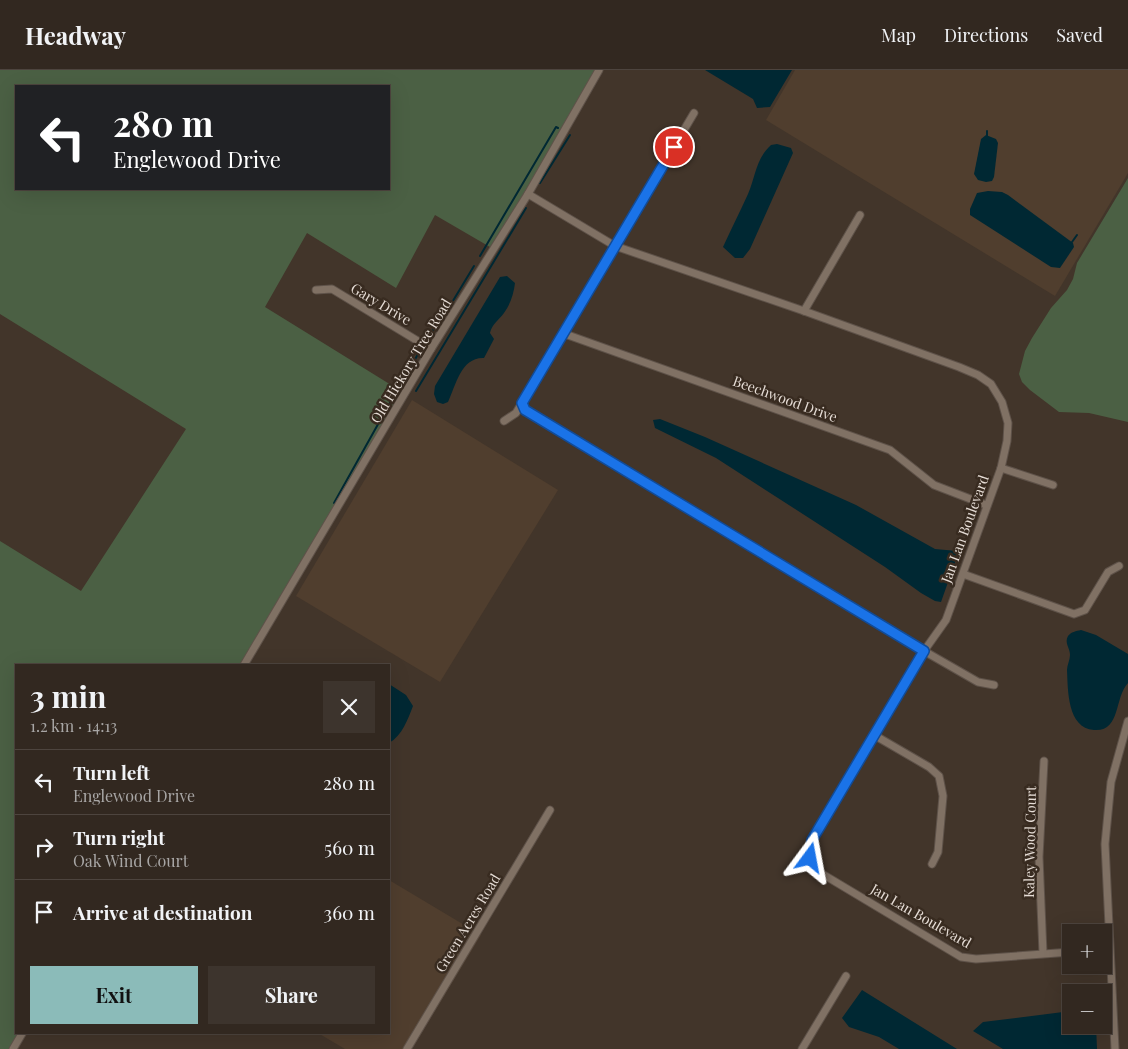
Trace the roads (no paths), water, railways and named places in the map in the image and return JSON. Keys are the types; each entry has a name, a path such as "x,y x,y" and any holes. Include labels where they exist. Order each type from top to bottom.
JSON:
{"street":[{"name":"Old Hickory Tree Road","path":"245,664 431,349 528,194 599,70"},
{"path":"504,421 516,413 565,334 694,113"},
{"name":"Jan Lan Boulevard","path":"528,194 616,246 959,367 978,375 991,384 1002,402 1008,423 1007,441 1000,468 946,620 924,651 812,840 810,858 819,872 961,957 976,959 1062,952"},
{"path":"804,311 860,216"},
{"name":"Gary Drive","path":"316,290 332,289 431,349"},
{"name":"Beechwood Drive","path":"565,334 890,450 934,485 986,505"},
{"path":"522,403 525,410 924,651 978,682 994,685"},
{"path":"1000,468 1053,485"},
{"path":"963,574 1074,614 1085,610 1108,572 1119,566"},
{"path":"1106,924 1105,871 1108,810 1115,765 1128,721"},
{"path":"874,735 929,766 939,776 943,796 938,852 932,864"},
{"name":"Kaley Wood Court","path":"1043,953 1039,857 1044,761"},
{"name":"Green Acres Road","path":"407,1049 550,810"},
{"path":"1108,974 1115,1049"},
{"path":"802,1049 846,976"},
{"path":"13,1049 22,1034"}],"water":[{"path":"705,70 792,70 770,107 757,108 753,99"},
{"path":"986,135 996,139 998,143 994,177 992,181 986,182 978,180 974,174 981,139"},
{"path":"777,144 791,148 793,153 750,249 743,258 735,258 723,247 751,187 756,168 762,156 771,145"},
{"path":"988,191 1002,192 1008,195 1073,243 1074,247 1060,268 1051,267 970,215 970,209 977,193"},
{"path":"507,276 515,283 513,295 506,310 491,330 490,333 494,339 484,358 470,362 460,373 448,402 443,404 437,402 434,394 435,386 500,277"},
{"path":"660,419 705,437 856,505 935,549 957,551 958,554 941,602 935,601 921,593 885,567 716,458 655,428 653,420"},
{"path":"1081,630 1096,635 1128,654 1128,683 1113,720 1109,726 1103,729 1085,728 1079,723 1071,707 1067,670 1070,655 1067,639 1075,631"},
{"path":"390,685 406,695 413,706 407,722 394,740 390,742"},
{"path":"862,990 957,1049 899,1049 879,1037 849,1027 842,1018"},
{"path":"1062,1012 1062,1034 1096,1034 1097,1049 1003,1049 973,1031 983,1022"}],"waterway":[{"path":"480,256 556,127 558,128"},
{"path":"987,131 987,136"},
{"path":"540,183 570,135"},
{"path":"416,391 526,208"},
{"path":"1072,242 1077,235"},
{"path":"428,337 445,314 474,266"},
{"path":"401,385 418,354"},
{"path":"334,503 396,392"}]}
